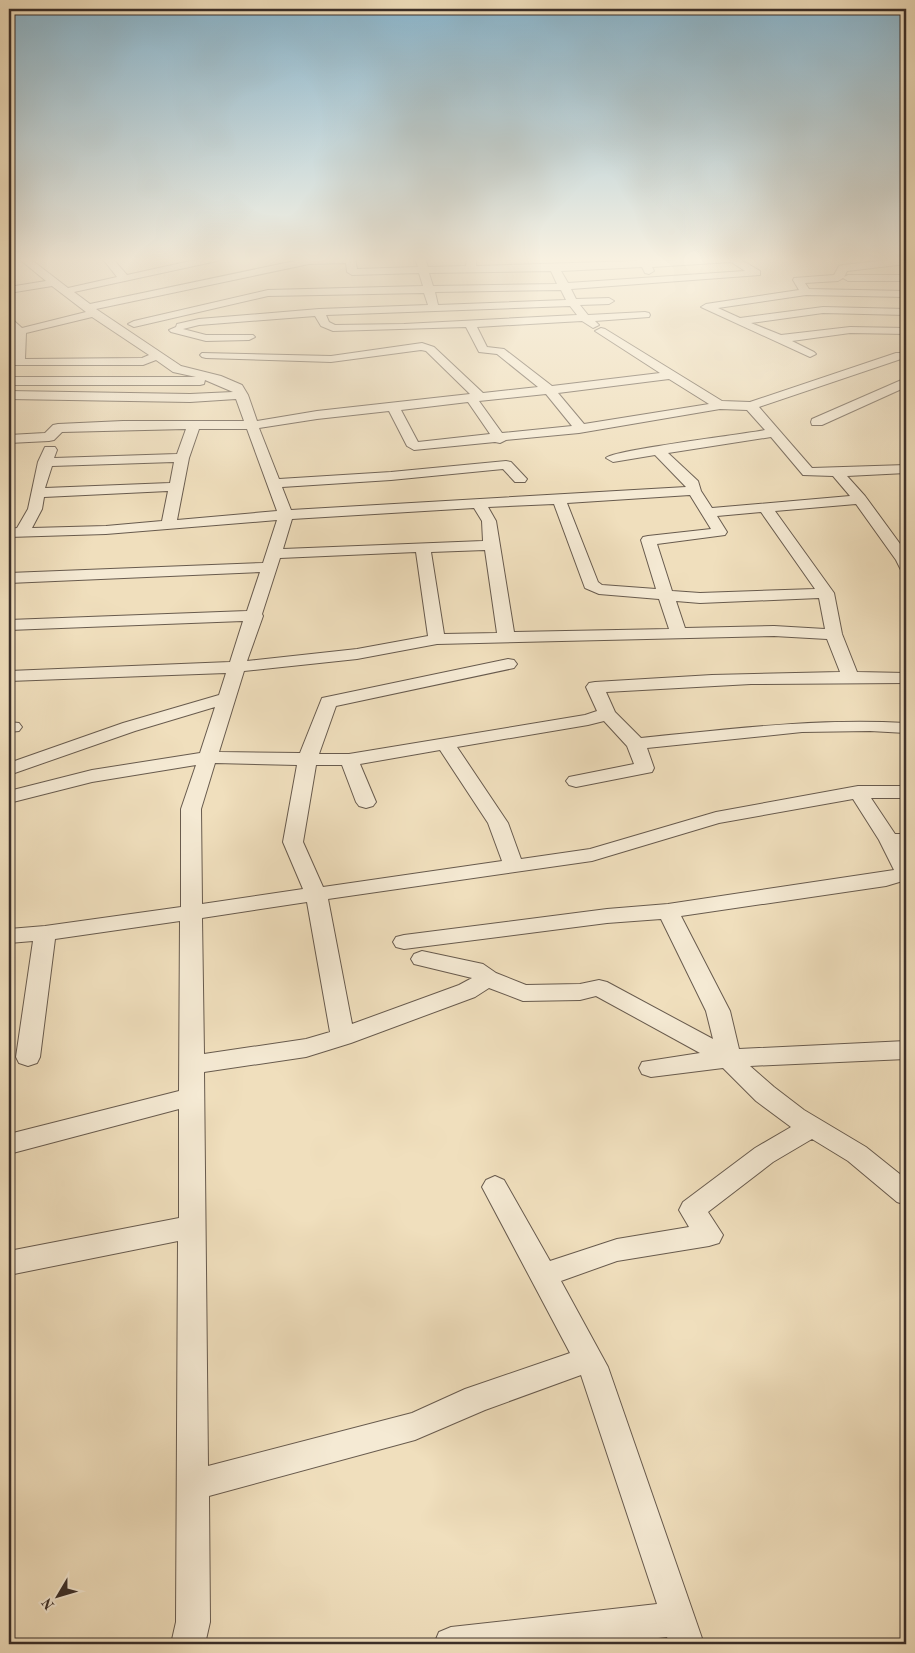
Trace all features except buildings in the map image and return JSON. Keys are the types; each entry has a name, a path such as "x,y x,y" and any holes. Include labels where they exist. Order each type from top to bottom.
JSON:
{"street":[{"path":"14,335 19,363 143,361 157,356"},
{"path":"135,335 157,356 177,369 217,379 238,388 286,515 255,616 191,809 192,1622 188,1644"},
{"path":"195,335 206,338 249,337"},
{"path":"476,335 483,350 500,350 548,390 577,423 579,429"},
{"path":"608,335 719,405"},
{"path":"771,335 810,354"},
{"path":"780,339 810,335"},
{"path":"193,373 206,355 208,344 206,338"},
{"path":"206,355 331,359 422,346 430,349 475,398 500,439"},
{"path":"393,406 414,446 500,439 579,429 706,409 719,405 751,406 900,355 906,356"},
{"path":"9,439 123,425 253,425 393,406 671,375"},
{"path":"9,381 185,382 217,379"},
{"path":"817,422 872,399 906,382"},
{"path":"9,395 190,398 242,395"},
{"path":"16,533 35,509 45,462 67,396"},
{"path":"751,406 808,472 906,469"},
{"path":"170,524 169,518 182,458 194,425"},
{"path":"613,458 774,433"},
{"path":"657,450 693,484 694,491 720,532 648,540 678,632"},
{"path":"45,462 182,458"},
{"path":"274,483 391,476 506,465 520,479"},
{"path":"837,472 860,499 905,562"},
{"path":"391,476 390,482 400,508"},
{"path":"37,493 175,487"},
{"path":"16,533 106,530 286,515 694,491"},
{"path":"708,513 860,499"},
{"path":"559,500 591,585 598,589 700,598 826,593"},
{"path":"479,504 490,521 491,543 506,636"},
{"path":"765,508 826,593 834,634 850,676"},
{"path":"9,578 485,545 491,543"},
{"path":"423,548 437,639"},
{"path":"9,625 255,616"},
{"path":"9,676 238,667 357,654 437,639 678,632 774,631 834,634"},
{"path":"343,1037 316,894 293,842 306,760 328,702 508,664"},
{"path":"576,781 645,768 636,744 607,714 595,687 710,679 850,676 906,678"},
{"path":"9,769 129,727 228,698"},
{"path":"9,797 92,776 208,757 349,760 588,720 607,714"},
{"path":"636,744 802,727 870,726 906,728"},
{"path":"446,743 498,823 514,867"},
{"path":"349,760 366,802"},
{"path":"404,942 608,916 668,912 876,881 906,874 897,840 858,792"},
{"path":"9,936 45,933 592,856 716,818 858,792 906,792"},
{"path":"668,912 718,1011 729,1058"},
{"path":"28,1057 45,933"},
{"path":"422,959 476,969 488,978 523,992 580,992 599,988 729,1058 742,1074 765,1094 811,1128 857,1154 906,1194"},
{"path":"191,1064 306,1048 343,1037 467,991 488,978"},
{"path":"651,1068 729,1058 906,1050"},
{"path":"9,1144 191,1097"},
{"path":"543,1275 617,1250 709,1236 692,1210 755,1161 792,1137 811,1128"},
{"path":"451,1644 683,1632 589,1359 495,1187"},
{"path":"9,1262 191,1227"},
{"path":"192,1485 415,1426 476,1399 589,1359"}]}
